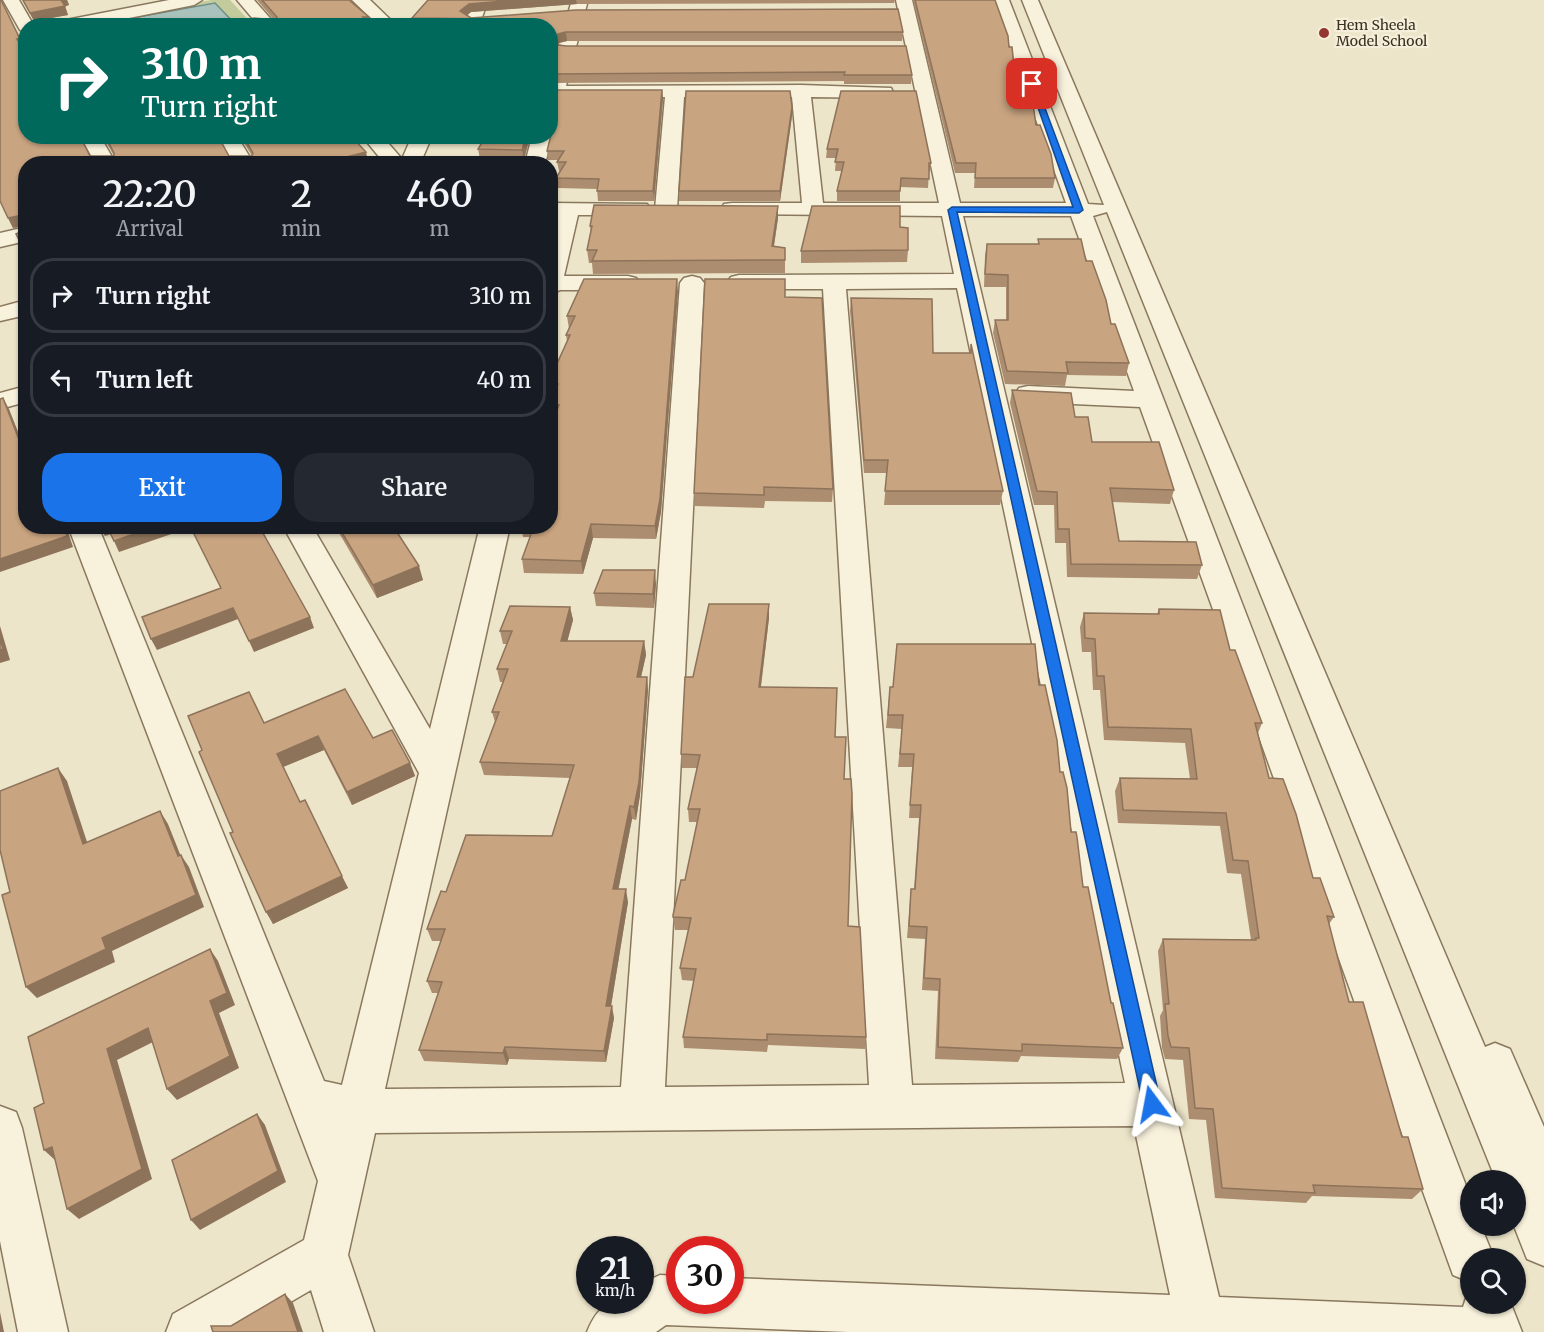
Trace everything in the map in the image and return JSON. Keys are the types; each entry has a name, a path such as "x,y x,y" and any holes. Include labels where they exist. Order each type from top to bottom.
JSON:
{"street":[{"path":"11,0 21,18"},
{"path":"88,18 133,5 194,0"},
{"path":"245,0 262,18"},
{"path":"360,0 380,18"},
{"path":"473,18 480,0"},
{"path":"1000,0 1466,1248"},
{"path":"1030,0 1293,584 1544,1180"},
{"path":"1041,0 1123,210 1544,1242"},
{"path":"554,13 582,7 573,48 558,82"},
{"path":"901,7 909,48 925,92 952,210 1200,1322"},
{"path":"491,18 496,17"},
{"path":"558,96 675,91 925,92"},
{"path":"666,209 675,91"},
{"path":"801,92 813,209"},
{"path":"378,144 389,156"},
{"path":"558,226 560,209 688,209"},
{"path":"711,209 1123,210"},
{"path":"0,240 18,236"},
{"path":"642,1108 681,283 968,281"},
{"path":"834,282 892,1106"},
{"path":"558,286 645,283"},
{"path":"0,314 18,309"},
{"path":"993,393 1150,400"},
{"path":"0,401 18,396"},
{"path":"86,534 342,1182"},
{"path":"302,534 437,772"},
{"path":"349,1332 324,1255 493,534"},
{"path":"308,1098 358,1111 1152,1104"},
{"path":"0,1128 43,1332"},
{"path":"191,1332 324,1255"},
{"path":"612,1332 660,1300 859,1320 1200,1322 1472,1332"},
{"path":"1491,1314 1497,1332"}],"green space":[{"path":"211,0 230,0 247,18 118,18"}],"water":[{"path":"215,3 229,18 132,18"}],"building":[{"path":"1,0 18,35 18,144 84,144 90,156 18,156 18,216 8,218 0,201"},
{"path":"23,0 61,0 65,6 30,13"},
{"path":"262,0 349,0 369,17 276,18"},
{"path":"428,0 516,0 469,4 460,11 471,18 412,18"},
{"path":"915,0 995,0 1008,36 1009,47 1012,47 1016,85 1026,86 1033,104 1036,125 1040,125 1051,154 1055,178 975,178 976,163 956,163"},
{"path":"898,9 903,32 566,32 558,34 558,18 471,18 576,10"},
{"path":"558,45 906,46 912,75 844,75 845,72 558,74"},
{"path":"558,90 662,90 653,191 597,191 599,179 558,178 566,162 558,162 564,151 547,151 549,144 558,144"},
{"path":"686,91 790,91 792,107 780,191 679,191"},
{"path":"841,91 916,91 931,163 929,163 929,179 901,178 900,191 837,191 844,162 835,162 838,149 827,149"},
{"path":"109,144 222,144 229,156 114,156"},
{"path":"248,144 358,144 366,152 350,156 252,156 253,153"},
{"path":"481,144 524,144 522,150 478,149"},
{"path":"594,205 778,206 772,246 785,248 785,260 592,261 597,250 587,250"},
{"path":"812,206 900,206 900,227 908,228 908,250 801,251"},
{"path":"1038,239 1081,239 1086,261 1092,261 1106,300 1111,324 1115,324 1129,363 1066,362 1068,373 1007,371 995,320 1008,320 1008,275 985,274 987,244 1039,244"},
{"path":"584,279 677,279 660,499 655,526 591,524 581,561 522,559 531,534 558,534 558,361 570,335 566,335 575,316 567,316"},
{"path":"705,279 785,279 785,297 822,298 833,489 764,487 764,495 694,493"},
{"path":"851,298 932,299 933,353 971,353 971,344 1003,491 885,491 888,460 864,460"},
{"path":"1012,390 1071,393 1075,417 1088,417 1092,442 1159,442 1174,490 1110,488 1119,541 1196,542 1202,565 1071,564 1069,529 1058,529 1057,492 1037,491"},
{"path":"3,398 18,437 18,534 66,534 67,536 0,559 0,399"},
{"path":"111,534 134,534 114,541"},
{"path":"194,534 263,534 310,617 249,641 233,608 151,639 142,617 221,588"},
{"path":"343,534 398,534 419,566 373,585"},
{"path":"603,570 655,570 653,594 594,593"},
{"path":"709,604 769,604 759,687 837,688 835,737 846,737 844,779 851,779 852,794 848,926 860,927 866,1037 767,1034 767,1040 683,1037 696,969 680,968 691,918 673,917 673,915 681,880 685,880 700,809 688,809 700,755 681,754 685,677 693,677"},
{"path":"510,606 570,607 561,641 644,641 637,677 647,677 639,782 634,807 630,806 613,889 626,889 606,1006 612,1006 604,1051 505,1047 503,1053 419,1050 442,982 427,981 445,929 427,929 441,891 446,892 466,835 552,836 574,765 480,762 499,712 492,712 508,669 497,669 512,631 500,631"},
{"path":"1159,609 1220,610 1230,650 1235,650 1262,723 1255,723 1269,778 1283,779 1296,814 1313,878 1320,878 1334,917 1327,916 1349,1002 1363,1002 1402,1137 1408,1137 1423,1189 1313,1185 1315,1193 1222,1188 1213,1109 1195,1108 1189,1048 1171,1047 1168,1036 1165,1004 1169,1004 1163,939 1256,940 1259,938 1248,861 1233,860 1226,813 1123,810 1120,778 1197,779 1191,729 1108,727 1104,676 1097,676 1095,639 1085,638 1084,613 1159,614"},
{"path":"897,644 1035,644 1039,685 1045,685 1057,740 1060,772 1063,772 1067,788 1071,832 1076,832 1083,887 1088,887 1111,1003 1113,1003 1123,1048 1022,1044 1022,1051 938,1047 940,979 924,978 927,927 909,926 911,889 915,889 921,805 910,805 914,754 900,754 903,715 888,715"},
{"path":"345,689 373,738 392,730 410,763 347,792 318,736 277,754 300,802 305,800 342,876 266,912 230,833 233,832 199,752 202,750 188,716 249,692 264,723"},
{"path":"58,768 83,844 160,811 178,856 181,855 196,895 102,938 106,949 26,987 2,895 10,892 0,850 0,791"},
{"path":"210,949 227,993 210,1001 230,1056 167,1089 148,1028 107,1049 142,1169 67,1209 52,1147 44,1150 34,1108 44,1103 28,1037"},
{"path":"257,1114 278,1171 191,1220 172,1160"},
{"path":"285,1294 298,1332 213,1332 211,1326 231,1326"}],"place":[{"name":"Hem Sheela Model School","path":"1324,33"}],"route":[{"path":"1032,84 1079,210 952,210 1152,1104"}]}
